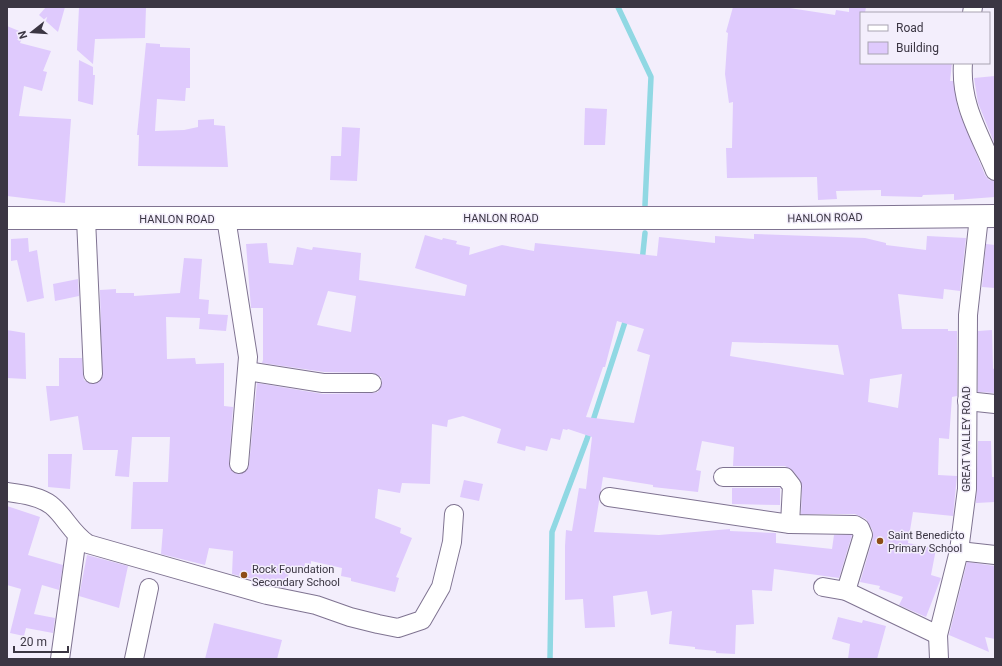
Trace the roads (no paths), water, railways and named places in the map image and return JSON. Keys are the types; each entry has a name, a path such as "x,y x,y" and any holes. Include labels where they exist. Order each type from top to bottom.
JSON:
{"main road":[{"name":"HANLON ROAD","path":"7,218 987,217"}],"street":[{"path":"963,64 963,81 968,112 995,171"},
{"name":"GREAT VALLEY ROAD","path":"939,659 938,635 959,550 967,489 968,315 987,217"},
{"path":"226,218 247,349 248,371 239,464"},
{"path":"86,219 93,374"},
{"path":"248,371 323,383 372,383"},
{"path":"967,401 995,404"},
{"path":"723,477 786,477 792,486 790,524"},
{"path":"7,492 38,498 52,506 77,537 88,544 267,595 316,605 350,617 398,628 422,620 441,587 452,542 454,514"},
{"path":"609,498 790,524 855,525 860,528 863,535 846,591"},
{"path":"60,659 77,537"},
{"path":"959,550 995,555"},
{"path":"823,587 846,591 938,635"},
{"path":"134,659 149,588"}],"waterway":[{"path":"618,7 651,77 645,205"},
{"path":"642,262 645,233"},
{"path":"550,659 552,532 587,439 627,316"}],"place":[{"name":"Saint Benedicto Primary School","path":"880,541"},
{"name":"Rock Foundation Secondary School","path":"244,575"}]}
